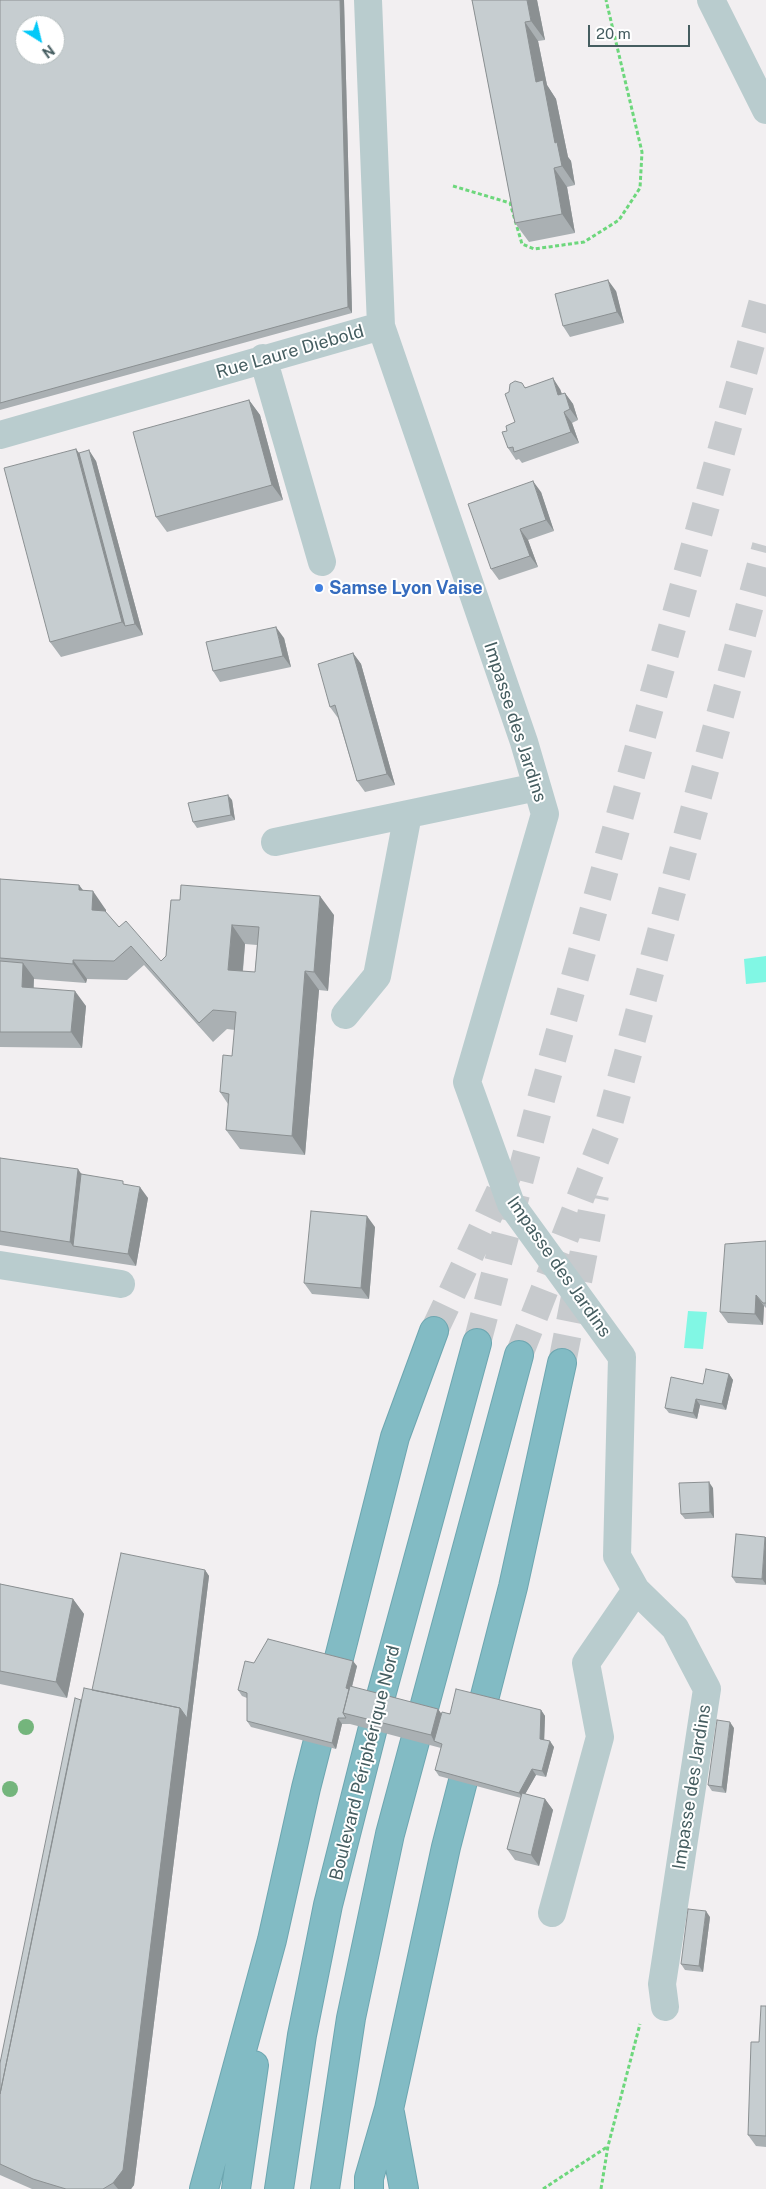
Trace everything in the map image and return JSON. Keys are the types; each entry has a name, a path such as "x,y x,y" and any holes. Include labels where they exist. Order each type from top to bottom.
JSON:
{"highway":[{"path":"204,2189 272,1940 306,1788 395,1437 434,1331"},
{"name":"Boulevard Périphérique Nord","path":"279,2189 302,2036 328,1905 384,1683 477,1343"},
{"path":"325,2189 351,2018 386,1853 519,1355"},
{"path":"369,2189 369,2178 389,2109 446,1847 513,1587 562,1363"},
{"path":"236,2189 272,1940"},
{"path":"389,2109 404,2189"}],"street":[{"name":"Rue Laure Diebold","path":"0,434 381,326 368,0"},
{"path":"710,0 766,110"},
{"name":"Impasse des Jardins","path":"381,326 524,742 545,814 467,1082 511,1204 622,1357 617,1556 636,1590 676,1628 707,1689 663,1996"},
{"path":"263,358 322,562"},
{"path":"275,842 537,787"},
{"path":"345,1016 376,976 408,814"},
{"path":"0,1265 121,1284"},
{"path":"552,1913 600,1737 586,1663 636,1590"}],"path":[{"path":"453,186 510,203 522,244 534,249 584,242 619,220 640,188 642,152 606,0"},
{"path":"601,2189 608,2146 643,2012 663,1996"},
{"path":"543,2189 608,2146"}],"shaded area":[{"path":"766,956 766,982 746,984 744,959"},
{"path":"688,1311 707,1312 703,1349 684,1348"}],"building":[{"path":"0,0 340,0 348,307 0,403"},
{"path":"472,0 527,0 531,21 525,22 536,82 543,80 555,143 557,142 562,166 554,168 562,214 515,223"},
{"path":"608,280 617,312 563,326 555,294"},
{"path":"553,378 558,395 565,393 570,409 564,412 571,432 514,452 513,447 508,448 502,432 507,431 506,426 515,422 505,394 509,392 510,384 515,381 522,383 525,388"},
{"path":"249,400 272,485 156,517 133,432"},
{"path":"76,449 122,622 50,642 4,468"},
{"path":"89,450 135,624 125,626 79,453"},
{"path":"533,481 546,520 520,529 530,556 491,569 468,504"},
{"path":"276,627 283,656 213,671 206,642"},
{"path":"353,653 387,774 357,781 335,705 330,707 318,664"},
{"path":"228,795 231,815 193,822 188,803"},
{"path":"0,879 79,885 79,890 93,891 92,910 105,911 119,927 126,921 161,961 166,956 171,900 180,900 181,885 320,896 314,972 305,971 292,1136 226,1130 229,1094 220,1092 223,1055 232,1056 236,1012 213,1010 199,1023 131,946 114,961 73,960 73,964 0,958","holes":["232,925 259,927 255,972 228,970"]},
{"path":"0,961 23,963 22,987 75,991 71,1032 0,1032"},
{"path":"0,1158 78,1169 70,1242 0,1231"},
{"path":"81,1174 123,1181 123,1184 140,1187 128,1254 73,1246"},
{"path":"311,1211 367,1216 361,1288 304,1283"},
{"path":"766,1241 766,1303 763,1303 756,1295 755,1314 720,1312 725,1244"},
{"path":"706,1369 729,1374 722,1404 696,1399 693,1413 665,1408 671,1377 703,1384"},
{"path":"709,1482 710,1512 681,1514 679,1483"},
{"path":"736,1534 765,1537 762,1579 732,1577"},
{"path":"121,1553 205,1570 187,1718 180,1708 92,1690"},
{"path":"0,1584 73,1599 56,1682 0,1671"},
{"path":"268,1639 353,1661 346,1688 349,1689 343,1713 346,1718 338,1718 332,1743 247,1721 247,1693 238,1690 245,1661 254,1663"},
{"path":"350,1686 438,1709 431,1735 343,1713"},
{"path":"84,1688 180,1708 123,2170 113,2183 103,2189 66,2189 33,2179 0,2164 0,2094"},
{"path":"456,1689 541,1710 540,1739 550,1741 542,1771 532,1769 519,1793 435,1770 442,1744 434,1741 442,1712 450,1714"},
{"path":"75,1698 81,1700 0,2094 0,2063"},
{"path":"717,1720 730,1722 722,1787 708,1785"},
{"path":"522,1793 545,1799 531,1855 507,1849"},
{"path":"688,1909 706,1911 699,1966 681,1964"},
{"path":"761,2006 766,2006 766,2136 748,2135 751,2042 759,2042"}],"tunnel":[{"path":"477,1343 538,1110 766,290"},
{"path":"519,1355 608,1127 766,546"},
{"path":"434,1331 509,1172"},
{"path":"562,1363 595,1195"}],"place":[{"name":"Samse Lyon Vaise","path":"319,588"}]}
